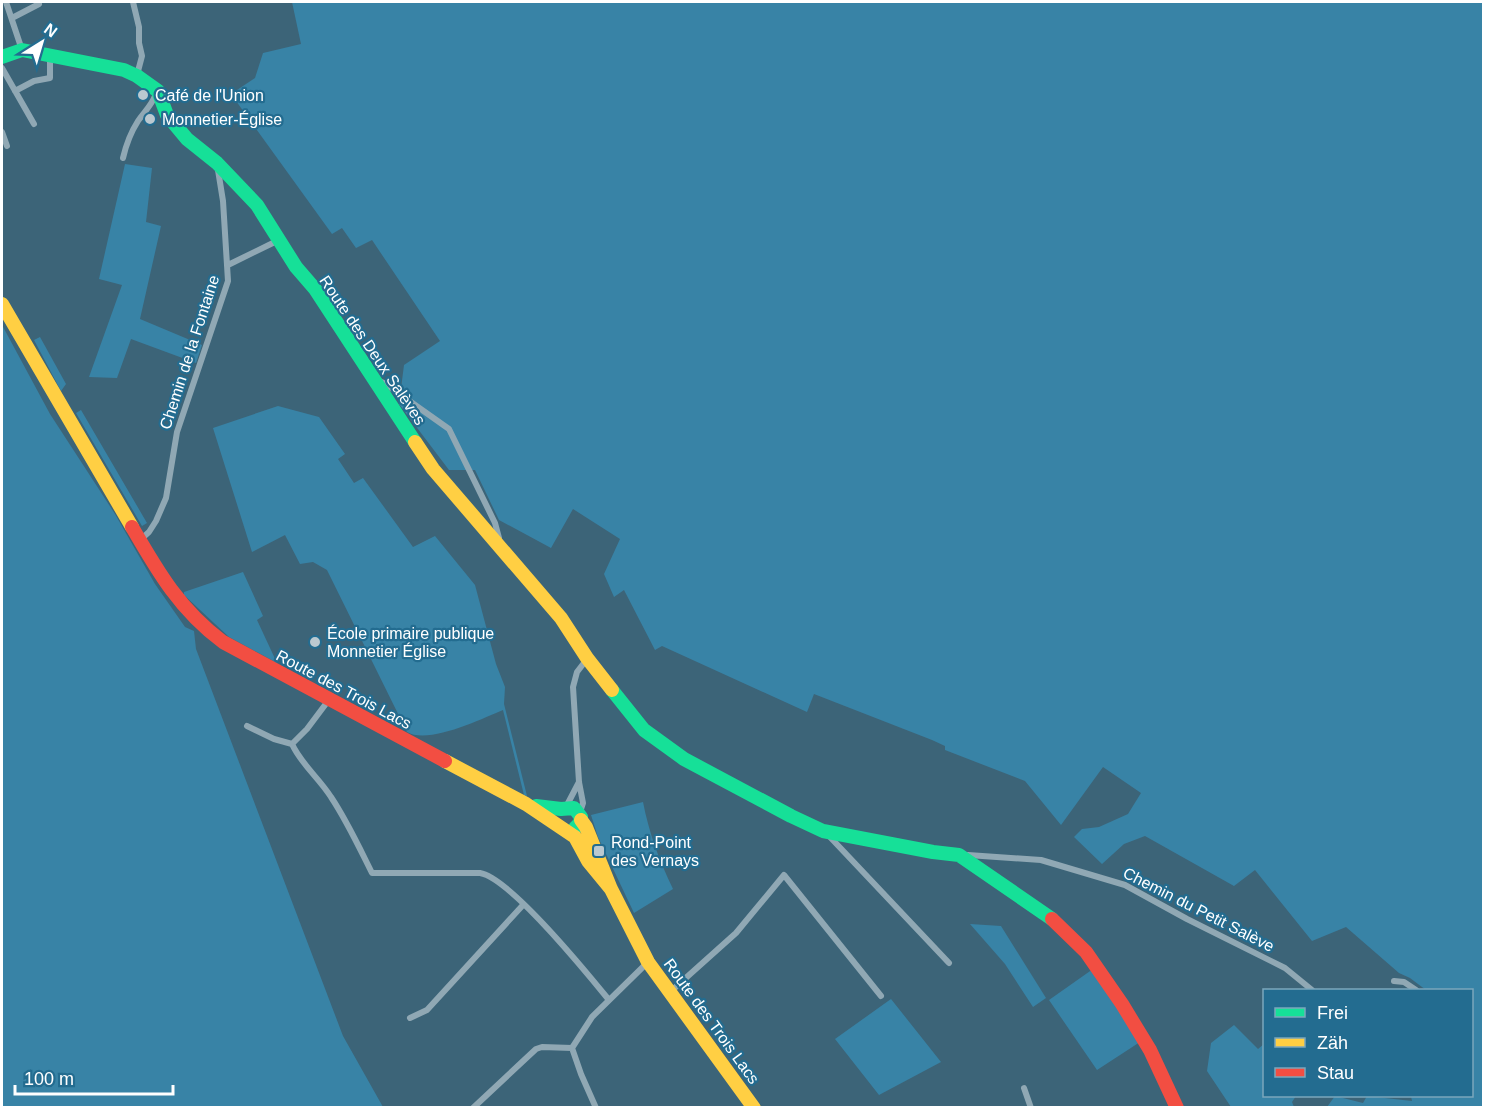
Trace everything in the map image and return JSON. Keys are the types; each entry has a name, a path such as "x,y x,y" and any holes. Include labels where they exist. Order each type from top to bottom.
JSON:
{"street":[{"path":"6,2 22,50"},
{"path":"133,2 139,27 142,56 137,76"},
{"path":"12,18 39,4"},
{"name":"Route des Deux Salèves","path":"2,57 22,50 123,70 137,76 158,91 167,114 187,138 217,163 257,205 296,267 315,290 438,476 561,618 587,658 636,721 662,744 703,769 823,831 925,851 959,855"},
{"path":"15,91 34,81 50,78 50,55"},
{"path":"2,68 34,124"},
{"path":"123,158 126,144 139,120 150,108 158,91"},
{"path":"2,132 7,146"},
{"name":"Chemin de la Fontaine","path":"140,541 156,521 166,498 177,432 185,403 214,327 228,281 223,201 217,163"},
{"path":"228,266 279,240"},
{"name":"Route des Trois Lacs","path":"2,304 164,582 177,601 208,632 328,700 526,804 562,827 579,843 588,861 611,890"},
{"path":"372,379 384,383 449,429 495,523 503,551"},
{"path":"579,782 557,816 562,827 577,827 580,817 582,803 573,687 577,672 587,658"},
{"path":"292,744 307,729 328,700"},
{"path":"247,726 274,739 292,744 300,759 330,795 348,824 372,873 485,874 500,882 553,934 609,1000"},
{"name":"Route des Trois Lacs","path":"526,804 564,808"},
{"path":"564,808 574,808 580,817"},
{"name":"Route des Trois Lacs","path":"580,817 586,826 611,890 648,962 754,1107"},
{"path":"823,831 949,963"},
{"path":"959,855 1055,921 1081,946 1122,1004 1150,1050 1177,1107"},
{"name":"Chemin du Petit Salève","path":"959,855 1041,860 1125,885 1285,968 1311,989"},
{"path":"669,993 741,928 784,875 881,996"},
{"path":"410,1018 427,1010 523,904"},
{"path":"596,1107 580,1074 572,1048 592,1017 648,962"},
{"path":"1394,981 1404,982 1414,989"},
{"path":"474,1107 536,1049 542,1047 572,1048"},
{"path":"1024,1088 1031,1107"}],"shaded area":[{"path":"292,2 1483,2 1483,1107 1327,1107 1334,1097 1363,1103 1366,1097 1412,1101 1411,1097 1473,1097 1473,989 1425,989 1399,973 1346,927 1312,941 1255,870 1234,886 1145,836 1124,844 1102,864 1074,837 1082,829 1099,827 1128,814 1141,793 1103,767 1061,825 1025,781 945,750 945,746 932,740 814,694 807,712 662,646 655,650 624,590 614,597 604,574 620,539 573,509 551,548 499,520 475,470 449,470 399,404 404,365 440,341 372,240 356,248 342,228 332,234 231,94 255,78 263,53 301,44"},
{"path":"125,164 152,168 146,222 161,226 140,319 202,345 196,363 131,339 117,378 89,377 122,285 99,279"},
{"path":"2,325 50,414 115,514 155,584 185,627 194,631 196,649 343,1036 383,1107 2,1107"},
{"path":"40,337 66,384 61,391 34,340"},
{"path":"278,406 319,417 345,454 338,459 354,483 363,478 413,547 435,536 475,585 496,664 505,687 504,704 527,796 524,795 503,710 441,733 416,735 407,732 327,570 313,562 300,564 285,535 252,552 213,428"},
{"path":"81,410 147,523 142,526 76,413"},
{"path":"243,572 263,616 257,620 277,663 229,637 184,595 184,592"},
{"path":"643,802 655,846 673,889 634,913 598,837 591,815"},
{"path":"970,924 1001,926 1046,998 1033,1007 1005,964"},
{"path":"1093,969 1140,1042 1097,1070 1049,1000"},
{"path":"891,999 941,1062 879,1095 835,1039"},
{"path":"1234,1025 1258,1049 1263,1045 1263,1097 1295,1097 1292,1102 1294,1107 1231,1107 1207,1071 1211,1043"}],"traffic: fast":[{"path":"2,57 22,50 124,70 158,91 167,115 187,139 217,163 257,205 296,267 315,289 415,442"},
{"path":"612,690 644,730 684,759 791,816 823,831 959,855 1052,919"},
{"path":"536,806 574,808 581,817 580,823 575,828"}],"traffic: slow":[{"path":"2,304 132,527"},
{"path":"415,442 433,469 561,618 587,658 612,690"},
{"path":"445,761 526,804 575,837 588,861 611,889"},
{"path":"581,820 611,889 648,962 754,1108"}],"traffic: jam":[{"path":"132,527 161,575 182,603 194,617 223,642 445,761"},
{"path":"1052,919 1086,952 1122,1004 1150,1050 1177,1108"}],"place":[{"name":"Café de l'Union","path":"143,95"},
{"name":"Monnetier-Église","path":"150,119"},
{"name":"École primaire publique Monnetier Église","path":"315,642"},
{"name":"Rond-Point des Vernays","path":"599,851"}]}
